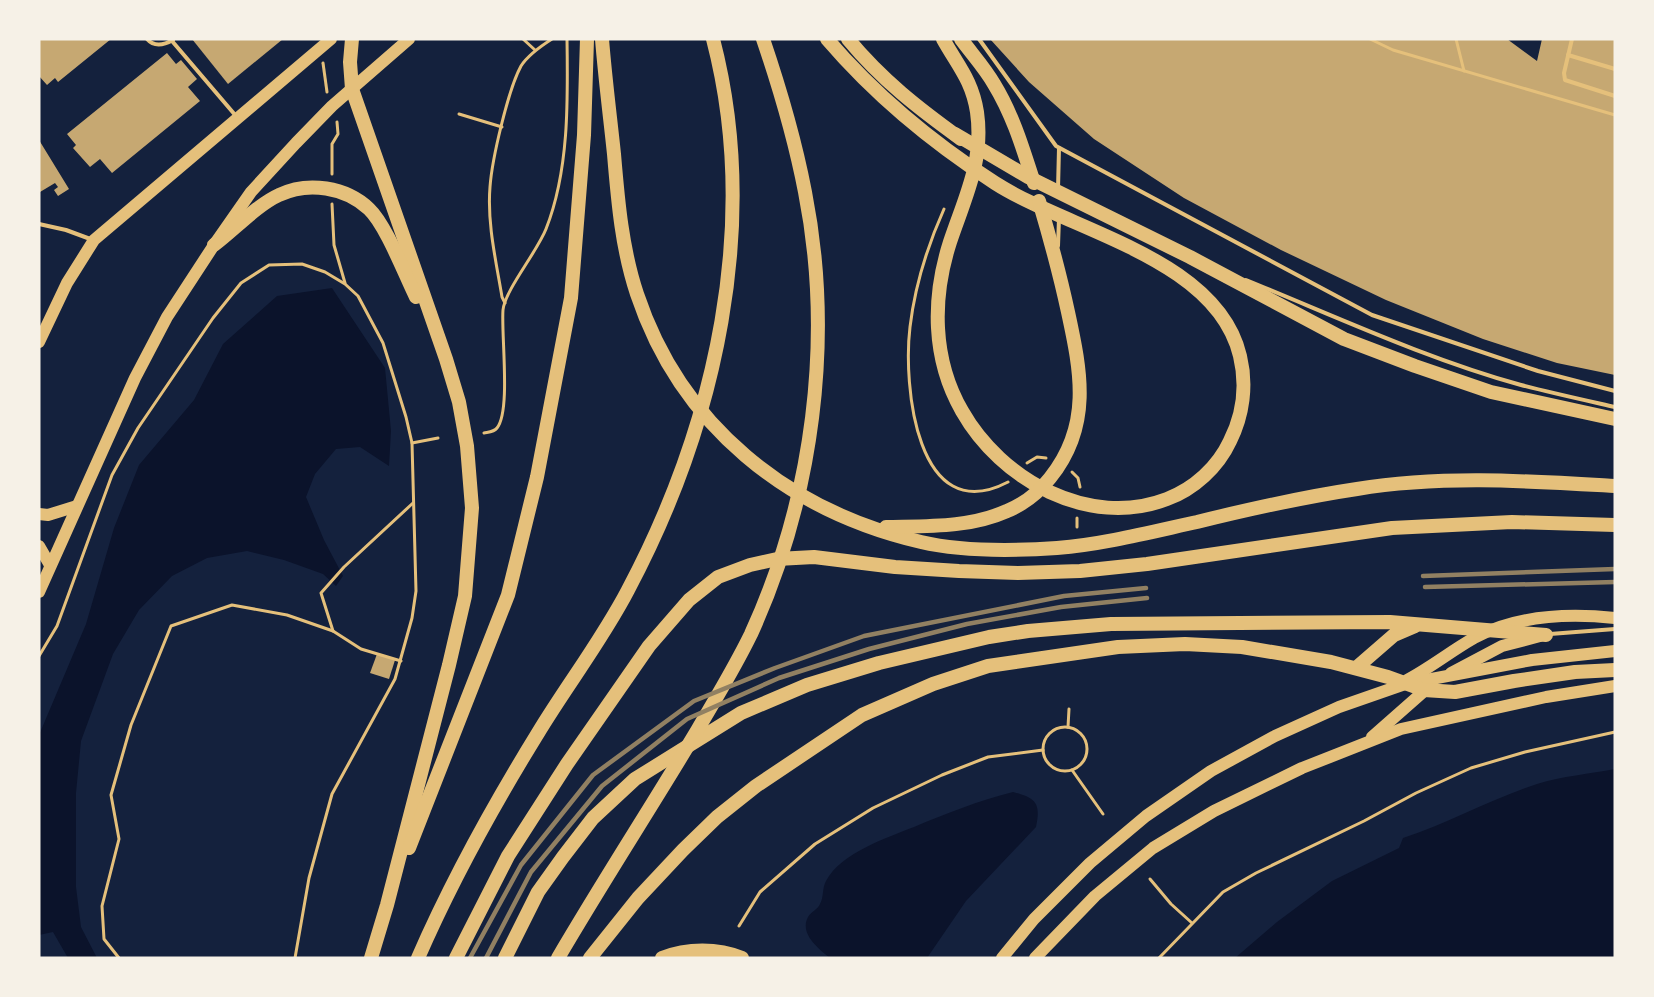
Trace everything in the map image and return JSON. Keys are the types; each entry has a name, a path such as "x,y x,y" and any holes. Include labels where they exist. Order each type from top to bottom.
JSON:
{"highway":[{"path":"352,39 350,62 352,89 459,402 469,467 472,508 465,596 387,905 371,958"},
{"path":"387,905 508,595 539,466 571,298 584,135 587,39"},
{"path":"602,39 621,223 630,269 652,334 672,370 706,418 734,448 803,496 838,513 875,528 923,543 982,549 1058,548 1132,537 1281,502 1370,487 1460,480 1615,486"},
{"path":"418,958 452,885 494,806 537,734 612,618 645,556 663,518 697,428 715,357 731,228 730,156 722,74 713,39"},
{"path":"558,958 603,880 668,779 730,675 763,604 787,541 800,491 809,443 815,384 816,284 810,221 795,148 763,39"},
{"path":"827,39 854,70 934,141 999,186 1137,252 1183,279 1212,303 1236,342 1240,355 1243,373 1242,404 1239,422 1225,452 1204,477 1188,489 1159,502 1123,509 1106,508 1068,499 1036,485 1008,466 972,428 961,410 940,350 937,310 942,272 950,242 968,195 976,165 978,116 968,77 943,39"},
{"path":"848,39 871,66 949,131 1010,175 1107,237"},
{"path":"875,528 944,525 988,518 1008,511 1022,503 1047,482 1060,465 1076,427 1080,395 1078,358 1057,262 1020,138 994,83 961,39"},
{"path":"949,131 1028,177 1190,257 1344,339 1491,392 1615,419"},
{"path":"214,245 280,194 310,187 332,189 353,198 369,209 381,224 446,359"},
{"path":"456,958 508,856 567,764 649,646 689,600 718,578 750,565 777,559 814,557 895,567 958,571 1018,573 1080,571 1147,564 1392,528 1512,522 1615,525"},
{"path":"505,958 538,892 563,856 593,818 635,779 741,712 807,685 879,663 989,637 1071,627 1172,622 1390,622 1546,634"},
{"path":"1356,668 1394,635 1411,627 1432,624"},
{"path":"590,958 653,882 717,817 801,754 862,715 933,684 988,666 1118,646 1185,644 1242,647 1290,654 1356,668 1424,690 1455,692 1524,679 1575,672 1615,670"},
{"path":"662,958 671,954 692,951 713,951 742,958"}],"main road":[{"path":"39,342 67,283 94,240 331,39"},
{"path":"39,592 135,378 167,317 214,245 251,192 310,128 409,39"},
{"path":"39,514 48,515 77,506"},
{"path":"39,546 50,565"},
{"path":"1002,958 1034,919 1090,863 1155,810 1211,771 1275,736 1339,707 1403,683 1489,630 1521,620 1549,617 1615,618"},
{"path":"1346,752 1393,720 1424,690 1443,678 1502,646 1546,634"},
{"path":"1403,683 1443,678 1532,660 1615,651"},
{"path":"1035,958 1095,896 1153,848 1214,811 1302,768 1401,729 1546,697 1615,686"}],"lane":[{"path":"147,39 160,45 172,40 237,117"},
{"path":"979,39 1059,148 1372,315 1538,371 1615,391"},
{"path":"1572,39 1564,74 1565,80 1615,96"},
{"path":"1568,55 1615,69"},
{"path":"1058,199 1059,148"},
{"path":"1057,262 1058,211"},
{"path":"39,224 94,240"},
{"path":"1190,257 1346,323 1449,361 1520,385 1615,407"},
{"path":"1546,634 1615,629"}],"path":[{"path":"523,39 535,50"},
{"path":"505,303 502,297 492,233 490,195 494,160 515,81 522,65 535,50 552,39"},
{"path":"484,433 492,432 497,428 502,413 505,303 541,242 559,181 564,144 567,39"},
{"path":"1370,39 1393,50 1615,115"},
{"path":"1456,39 1464,71"},
{"path":"323,59 327,94"},
{"path":"459,114 502,127"},
{"path":"332,179 332,144 338,134 336,115"},
{"path":"331,197 334,245 345,284"},
{"path":"947,201 922,266 909,329 910,386 916,424 928,461 942,479 952,485 962,489 986,490 1013,479"},
{"path":"39,656 57,626 112,475 138,428 213,318 241,283 269,265 302,264 325,272 345,284 358,296 383,344 406,417 412,443 416,591 395,679 332,794 309,878 295,958"},
{"path":"412,443 438,438"},
{"path":"1022,471 1030,460 1037,457 1047,458 1075,474 1080,487"},
{"path":"333,631 321,593 344,567 415,502"},
{"path":"1077,527 1078,508"},
{"path":"119,958 104,939 102,906 119,839 111,795 131,724 171,626 232,605 287,615 333,631 361,649 401,661"},
{"path":"1068,727 1069,709"},
{"path":"1068,727 1081,734 1087,747 1083,762 1072,770 1056,769 1050,765 1043,750 1048,735 1053,730 1068,727"},
{"path":"1159,958 1223,892 1256,873 1416,793 1471,768 1525,752 1615,732"},
{"path":"739,926 760,892 815,844 873,808 942,775 988,757 1043,750"},
{"path":"1072,770 1104,814"},
{"path":"1150,879 1171,904 1192,923"}],"water":[{"path":"332,288 385,368 391,431 389,466 360,447 336,449 315,474 306,497 324,540 343,576 336,586 323,574 284,560 247,551 207,558 172,576 139,610 113,654 81,741 76,793 76,887 81,927 97,958 68,958 53,932 39,935 39,735 86,624 114,528 139,465 194,400 223,344 277,296"},
{"path":"1615,769 1615,958 1235,958 1277,922 1332,881 1399,848 1403,838 1537,784"},
{"path":"1013,792 1032,799 1035,803 1038,812 1036,827 966,901 927,958 830,958 808,935 806,923 808,917 820,904 826,881 842,862 891,836 987,799"}],"building":[{"path":"39,39 111,39 58,82 55,78 47,85 39,76"},
{"path":"192,39 283,39 228,84"},
{"path":"990,39 1507,39 1537,61 1542,39 1615,39 1615,375 1557,363 1483,339 1386,300 1281,250 1184,198 1094,139 1029,82"},
{"path":"167,53 176,64 181,60 197,79 188,87 200,101 112,173 100,159 90,167 73,148 76,145 67,134"},
{"path":"39,140 69,189 58,196 54,190 58,187 55,183 40,192 39,190"},
{"path":"377,654 395,660 389,679 370,673"}],"railway":[{"path":"1423,576 1615,569"},
{"path":"1425,587 1615,582"},
{"path":"470,958 521,865 593,775 694,701 775,668 864,636 1064,596 1146,588"},
{"path":"486,958 531,872 602,786 687,719 779,678 869,649 967,624 1061,607 1147,598"}]}
